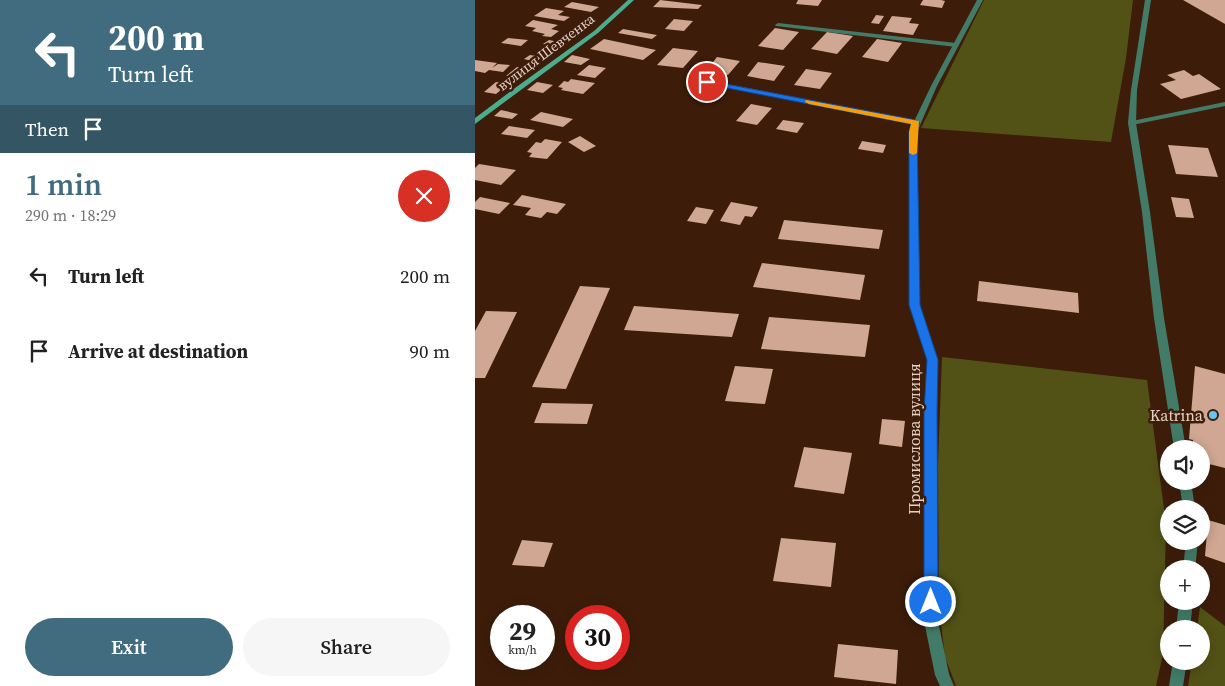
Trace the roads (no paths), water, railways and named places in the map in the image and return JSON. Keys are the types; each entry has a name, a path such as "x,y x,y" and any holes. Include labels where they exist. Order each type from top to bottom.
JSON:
{"street":[{"name":"вулиця Шевченка","path":"475,122 537,73 596,32 631,0"},
{"name":"Промислова вулиця","path":"947,686 942,675 931,621 930,412 933,360 915,305 913,132 980,0"},
{"path":"1148,0 1134,90 1132,123 1146,212 1159,318 1179,440"},
{"path":"779,24 956,45"},
{"path":"707,82 916,123"},
{"path":"1132,123 1225,104"},
{"path":"1176,686 1179,670"}],"place":[{"name":"Katrina","path":"1213,415"}]}
